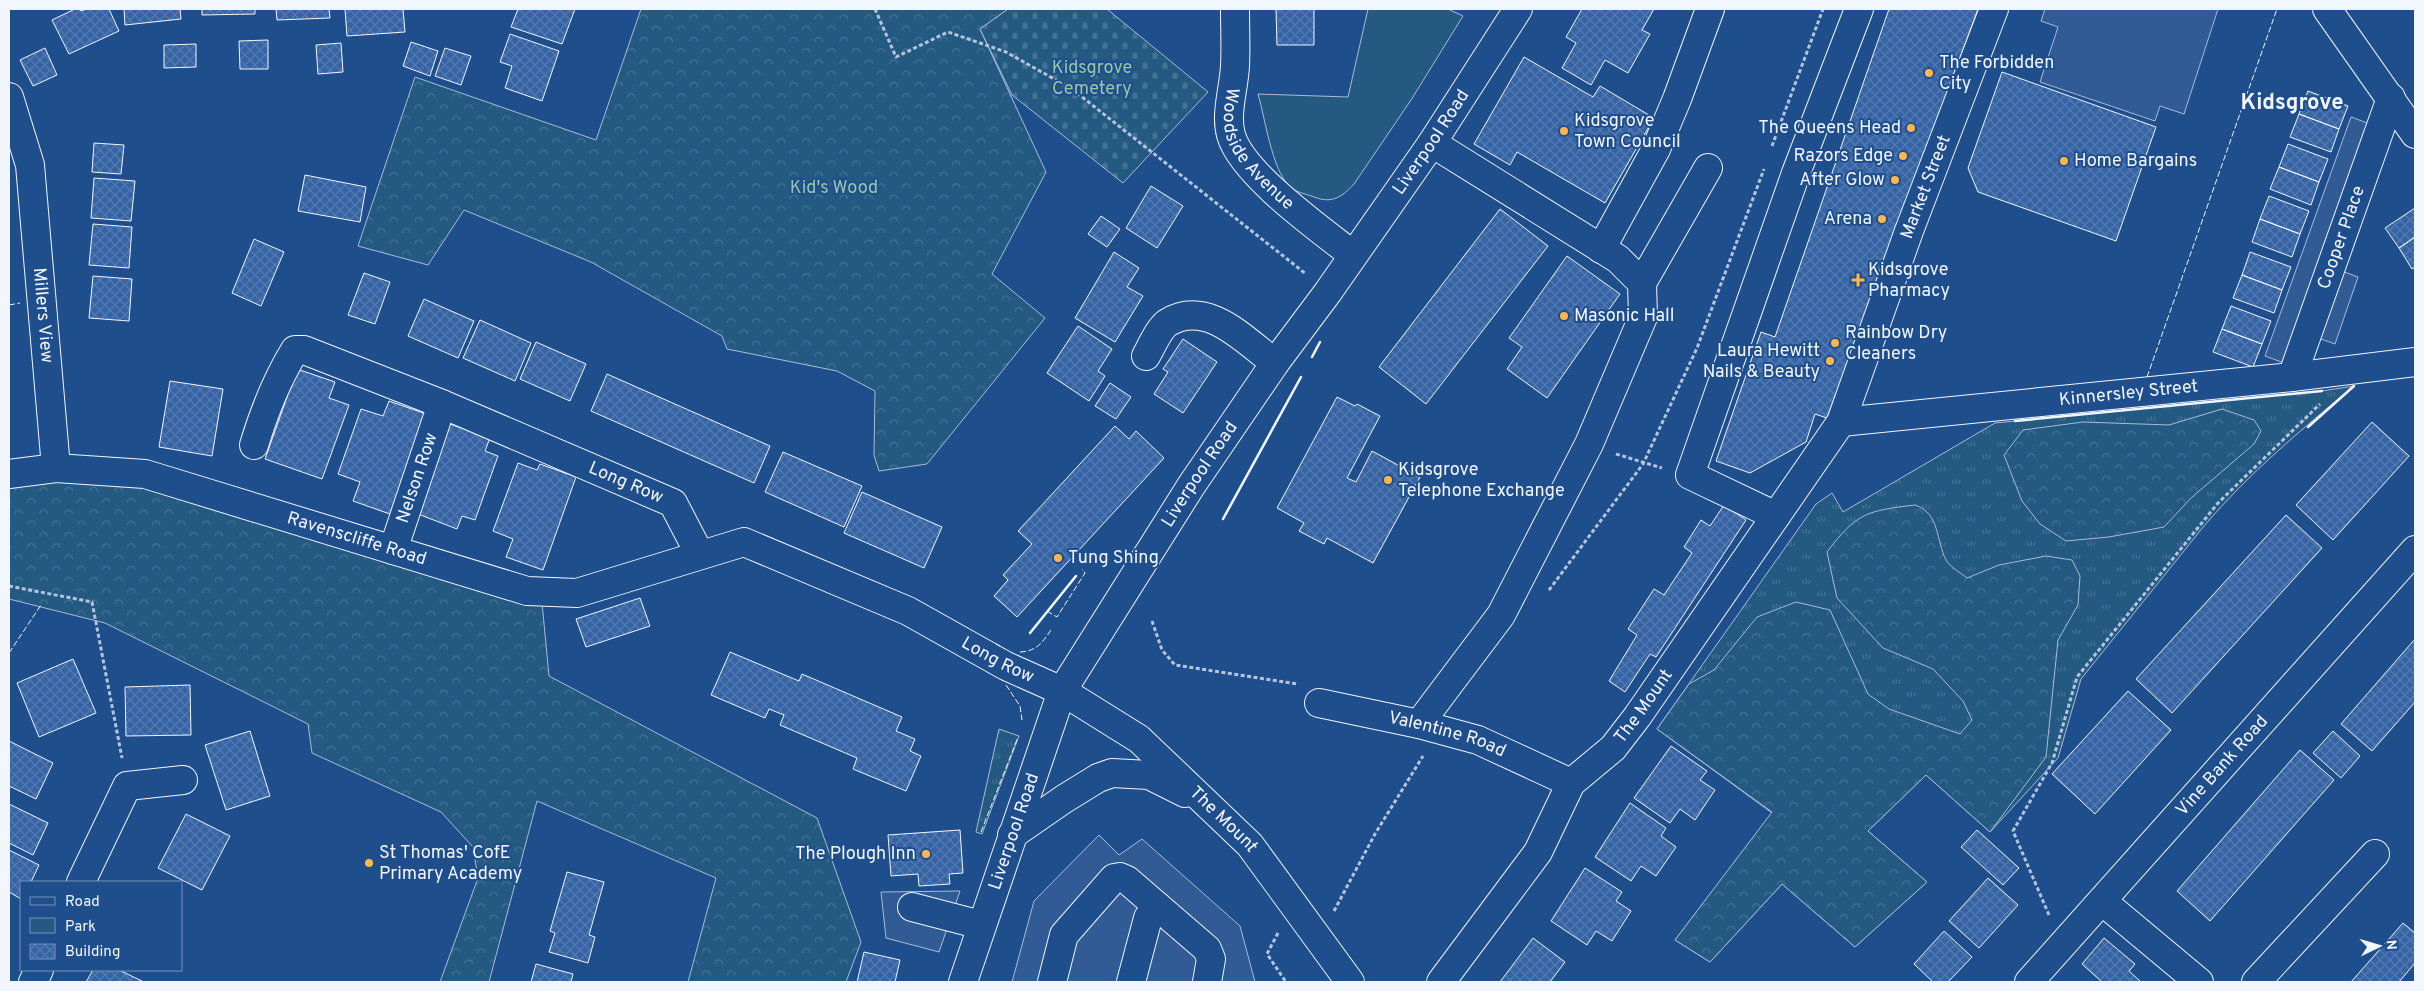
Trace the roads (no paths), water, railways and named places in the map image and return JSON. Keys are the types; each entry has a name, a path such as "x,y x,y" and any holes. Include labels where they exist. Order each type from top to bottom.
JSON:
{"street":[{"name":"Woodside Avenue","path":"1235,9 1235,67 1229,120 1231,136 1251,167 1282,200 1353,255"},
{"name":"Liverpool Road","path":"963,982 1062,691 1191,486 1275,363 1328,292 1432,143 1518,9"},
{"path":"1600,249 1656,149 1677,100 1710,9"},
{"path":"1776,516 1690,475 1796,173 1859,9"},
{"name":"Market Street","path":"1840,422 1909,231 1994,9"},
{"path":"2327,9 2415,134"},
{"name":"Millers View","path":"9,97 20,167 56,468"},
{"name":"Cooper Place","path":"2292,378 2391,98"},
{"path":"1432,143 1618,260 1642,283"},
{"path":"1430,727 1501,615 1589,444 1643,317 1642,283 1708,168"},
{"path":"1146,356 1166,324 1192,314 1214,318 1275,363"},
{"name":"Long Row","path":"254,445 266,409 295,350 304,350 442,404 673,503 700,555 744,542 908,611 1006,666 1062,691"},
{"name":"Kinnersley Street","path":"1840,422 2292,378 2415,362"},
{"name":"Nelson Row","path":"393,550 442,404"},
{"name":"The Mount","path":"1441,982 1538,852 1571,783 1614,748 1840,422"},
{"name":"Ravenscliffe Road","path":"9,474 56,468 145,474 527,591 577,593 700,555"},
{"name":"Vine Bank Road","path":"2029,982 2415,550"},
{"name":"The Mount","path":"1062,691 1139,739 1250,845 1350,982"},
{"name":"Valentine Road","path":"1319,703 1430,727 1478,740 1571,783"},
{"path":"1012,835 1064,799 1098,778 1112,773 1149,775 1211,806"},
{"path":"81,881 128,786 183,780"},
{"path":"2256,982 2375,854"},
{"path":"1052,982 1064,935 1114,878 1120,877 1127,880 1207,949 1211,958 1207,982"},
{"path":"2102,901 2198,982"},
{"path":"1132,982 1148,918 1157,906"},
{"path":"912,907 981,925"}],"place":[{"name":"The Forbidden City","path":"1929,73"},
{"name":"The Queens Head","path":"1911,128"},
{"name":"Kidsgrove Town Council","path":"1564,131"},
{"name":"Razors Edge","path":"1903,156"},
{"name":"Home Bargains","path":"2064,161"},
{"name":"After Glow","path":"1895,180"},
{"name":"Arena","path":"1882,219"},
{"name":"Kidsgrove Pharmacy","path":"1858,280"},
{"name":"Masonic Hall","path":"1564,316"},
{"name":"Rainbow Dry Cleaners","path":"1835,343"},
{"name":"Laura Hewitt Nails & Beauty","path":"1830,361"},
{"name":"Kidsgrove Telephone Exchange","path":"1388,480"},
{"name":"Tung Shing","path":"1058,558"},
{"name":"The Plough Inn","path":"926,854"},
{"name":"St Thomas' CofE Primary Academy","path":"369,863"}],"district":[{"name":"Kidsgrove","path":"2292,103"}],"park label":[{"name":"Kidsgrove Cemetery","path":"1092,78"},
{"name":"Kid's Wood","path":"834,188"}]}
